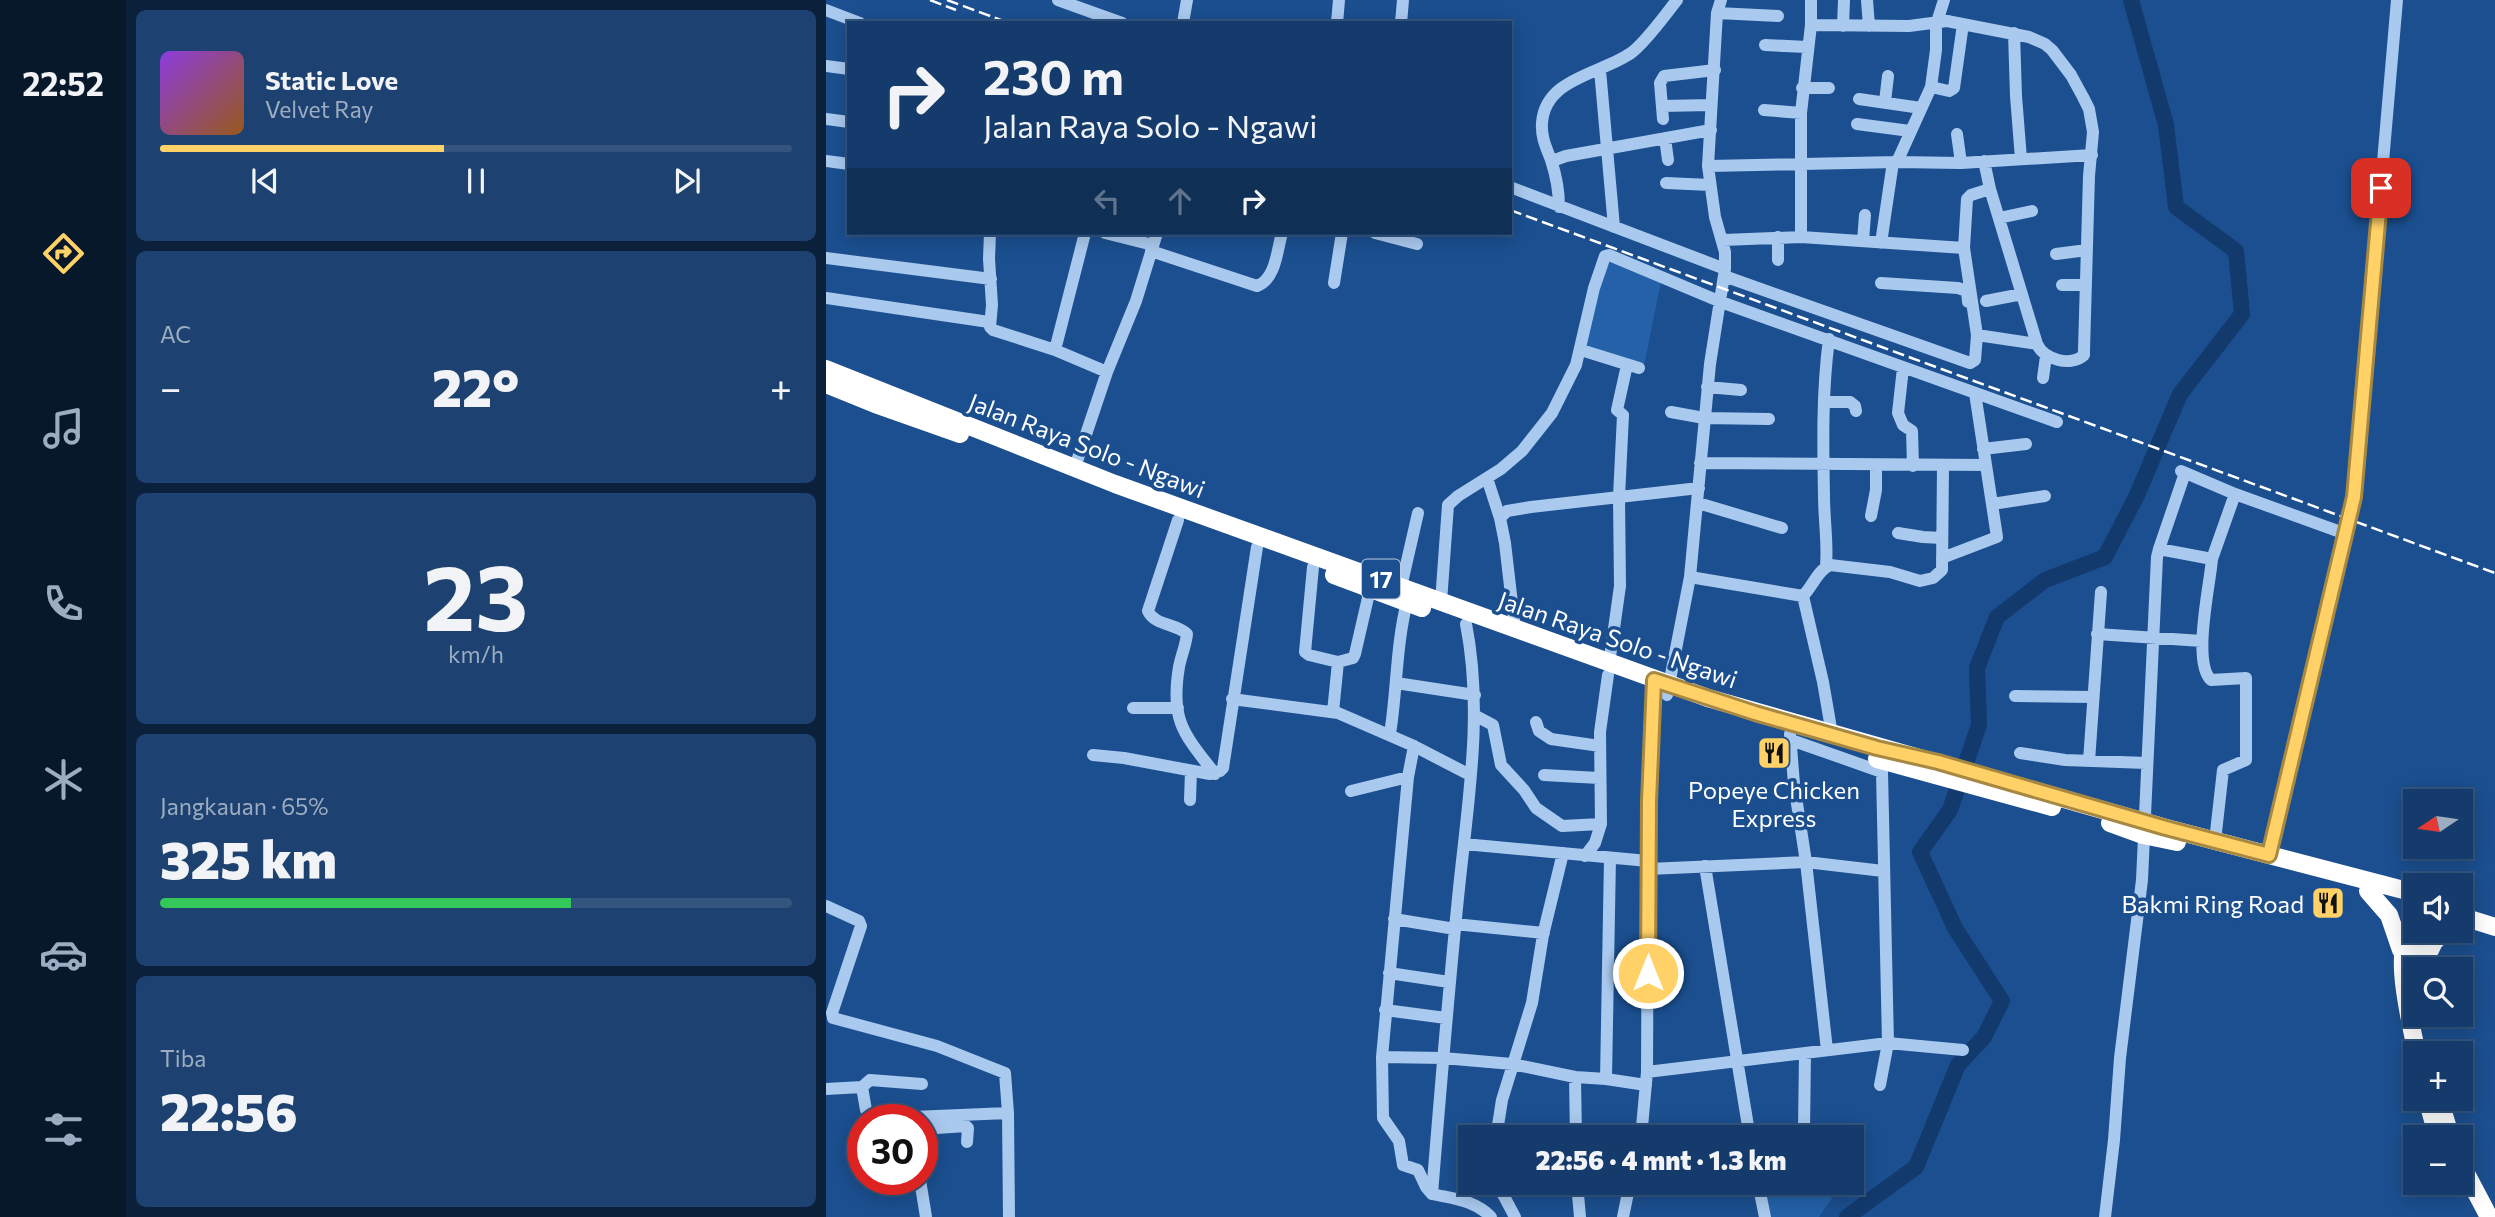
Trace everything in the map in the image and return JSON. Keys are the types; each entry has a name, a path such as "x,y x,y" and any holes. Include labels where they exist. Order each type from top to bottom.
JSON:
{"highway":[{"name":"Jalan Raya Solo - Ngawi","path":"826,369 1404,594 1466,624 1661,688 1790,737 1944,771 2199,846 2368,891 2403,895"},
{"name":"Jalan Raya Solo - Ngawi","path":"826,384 1178,520 1370,589 1441,602 1515,629 1608,670"},
{"name":"Jalan Raya Solo - Ngawi","path":"1661,688 1832,734 1944,771"},
{"name":"Jalan Raya Solo - Ngawi","path":"2143,828 2215,841 2403,894"},
{"path":"2368,891 2389,915 2408,957"},
{"path":"2473,916 2495,916"},
{"path":"2473,920 2495,927"},
{"path":"2422,957 2433,943"},
{"path":"2473,1187 2489,1217"},
{"path":"2464,1195 2476,1217"}],"street":[{"path":"1058,0 1088,5 1118,21"},
{"path":"1183,21 1187,0"},
{"path":"1337,21 1339,0"},
{"path":"1401,21 1403,0"},
{"path":"1559,207 1559,193 1552,162 1542,132 1547,103 1560,89 1575,79 1600,70 1633,51 1665,18 1676,0"},
{"path":"1801,237 1802,88 1811,25 1811,0"},
{"path":"1843,26 1844,0"},
{"path":"1867,0 1869,26"},
{"path":"1881,243 1895,162 1931,87 1937,22 1944,0"},
{"path":"2269,855 2354,497 2397,0"},
{"path":"1642,1125 1647,1072 1648,865 1661,688 1690,577 1707,387 1725,272 1723,240 1715,218 1708,166 1719,6 1778,16"},
{"path":"826,10 855,21"},
{"path":"1811,25 1909,26 1937,22 2014,33 2045,44 2071,75 2088,109 2093,132 2084,355 2077,360 2046,356 2037,344 1998,218 1984,161"},
{"path":"1931,87 1949,91 1954,88 1963,24"},
{"path":"2014,33 2021,159"},
{"path":"1765,45 1807,47"},
{"path":"826,66 847,69"},
{"path":"1600,70 1614,227"},
{"path":"1711,105 1662,112 1660,83 1664,76 1715,70"},
{"path":"1885,102 1888,76"},
{"path":"1802,88 1829,88"},
{"path":"1859,99 1921,108"},
{"path":"1764,110 1801,113"},
{"path":"826,119 847,122"},
{"path":"1857,124 1910,131"},
{"path":"1552,162 1711,130"},
{"path":"1957,134 1961,163"},
{"path":"1665,138 1668,160"},
{"path":"1708,166 1961,163 2092,155"},
{"path":"826,161 847,164"},
{"path":"1666,183 1710,185"},
{"path":"1512,188 1725,272 1970,363 1975,360 1977,332 1964,248 1967,199 1990,189"},
{"path":"1998,218 2032,211"},
{"path":"1863,242 1865,215"},
{"path":"990,235 992,304 989,322 993,330 1055,350 1107,372"},
{"path":"1055,350 1084,235"},
{"path":"1115,235 1154,243 1257,286 1270,276 1281,235"},
{"path":"1334,283 1342,235"},
{"path":"1383,235 1417,244"},
{"path":"1777,260 1778,237"},
{"path":"1723,240 1801,237 1964,248"},
{"path":"1075,467 1107,372 1136,301 1154,243"},
{"path":"2056,254 2087,250"},
{"path":"1441,602 1448,505 1522,451 1543,425 1571,378 1581,351 1594,288 1605,256 1609,255 1721,302 2057,422"},
{"path":"826,258 991,279"},
{"path":"1881,283 1964,289 1968,294 1970,326 1977,332 2037,344"},
{"path":"2062,285 2086,285"},
{"path":"1986,301 2022,294"},
{"path":"826,298 989,322"},
{"path":"1803,596 1826,566 1828,536 1825,517 1824,402 1829,340"},
{"path":"1581,351 1633,367 1617,410 1623,415 1619,497 1620,586 1600,746 1601,824 1595,843 1586,856"},
{"path":"2043,378 2046,356"},
{"path":"1903,368 1898,413 1903,425 1912,431 1913,466"},
{"path":"1707,387 1741,390"},
{"path":"1942,558 1997,537 1975,393"},
{"path":"1824,402 1850,402 1856,405 1856,411"},
{"path":"1671,412 1704,418 1769,419"},
{"path":"1983,449 2026,444"},
{"path":"1700,463 1986,465"},
{"path":"1871,516 1876,490 1876,465"},
{"path":"1826,566 1837,564 1881,571 1920,581 1938,575 1942,570 1943,466"},
{"path":"2105,1217 2142,880 2156,562 2183,472 2346,534"},
{"path":"1487,478 1506,543 1515,629"},
{"path":"1500,518 1511,510 1699,488"},
{"path":"2215,841 2223,770 2246,760 2246,678 2215,681 2209,679 2204,666 2203,641 2212,559 2235,494"},
{"path":"1992,505 2045,496"},
{"path":"1698,503 1782,528"},
{"path":"1390,734 1404,594 1418,513"},
{"path":"1178,520 1147,611 1153,619 1179,628 1187,634 1179,671 1178,708 1184,733 1215,774"},
{"path":"1898,533 1942,538"},
{"path":"1093,755 1215,774 1223,768 1257,548"},
{"path":"2159,550 2212,559"},
{"path":"1312,567 1305,652 1310,656 1338,662 1355,654 1370,589"},
{"path":"1690,577 1803,596"},
{"path":"2089,761 2101,592"},
{"path":"1803,596 1832,734"},
{"path":"1432,1194 1449,982 1476,716 1473,663 1466,624"},
{"path":"2097,634 2203,641"},
{"path":"1332,712 1338,662"},
{"path":"1396,683 1475,695"},
{"path":"2015,696 2092,697"},
{"path":"1232,699 1332,712 1390,734 1470,775"},
{"path":"1133,708 1178,708"},
{"path":"1476,716 1493,725 1501,765 1536,808 1562,826 1601,824"},
{"path":"1536,722 1539,732 1551,739 1600,746"},
{"path":"1826,1050 1790,737 1881,772 1888,1042 1880,1085"},
{"path":"1414,746 1408,777 1385,1010 1382,1057 1384,1121 1398,1137 1403,1164 1418,1170 1432,1194 1471,1202 1491,1217"},
{"path":"2020,753 2089,761 2147,763"},
{"path":"1190,800 1191,771"},
{"path":"1544,775 1599,778"},
{"path":"1351,791 1408,777"},
{"path":"1464,844 1610,858 1648,865 1805,862 1883,871"},
{"path":"1498,1125 1512,1064 1532,1003 1544,933 1563,853"},
{"path":"1606,1079 1610,858"},
{"path":"1705,866 1748,1125"},
{"path":"826,906 859,921 861,926 832,1013 833,1018 937,1046 1005,1073 1009,1217"},
{"path":"1394,919 1455,927 1544,933"},
{"path":"1390,973 1449,982"},
{"path":"1385,1010 1446,1018"},
{"path":"1647,1072 1888,1042 1963,1050"},
{"path":"1804,1125 1805,1053"},
{"path":"1382,1057 1443,1058 1512,1064 1575,1077 1646,1085"},
{"path":"1575,1077 1576,1125"},
{"path":"826,1089 862,1087 870,1080 922,1084"},
{"path":"862,1087 865,1104"},
{"path":"938,1117 1008,1113"},
{"path":"938,1128 966,1126 968,1142"},
{"path":"922,1195 926,1217"},
{"path":"1503,1195 1515,1217"},
{"path":"1578,1195 1580,1217"},
{"path":"1623,1217 1628,1195"},
{"path":"1760,1195 1765,1217"}],"shaded area":[{"path":"1609,260 1661,282 1644,366 1583,348 1604,266"},
{"path":"1766,1195 1834,1195 1819,1217 1771,1217"}],"waterway":[{"path":"1847,1217 1916,1167 1958,1065 1984,1037 2002,1001 1955,928 1920,852 1950,810 1979,725 1977,668 1997,617 2045,580 2105,557 2137,495 2180,394 2242,314 2236,251 2176,207 2166,125 2131,0"}],"railway":[{"path":"930,0 956,10"},
{"path":"947,0 1004,21"},
{"path":"1512,211 2495,573"}],"place":[{"name":"Popeye Chicken Express","path":"1774,753"},
{"name":"Bakmi Ring Road","path":"2328,903"}],"route":[{"path":"1648,973 1649,802 1654,680 1755,713 1877,748 1938,762 2269,855 2354,497 2381,188"}]}
